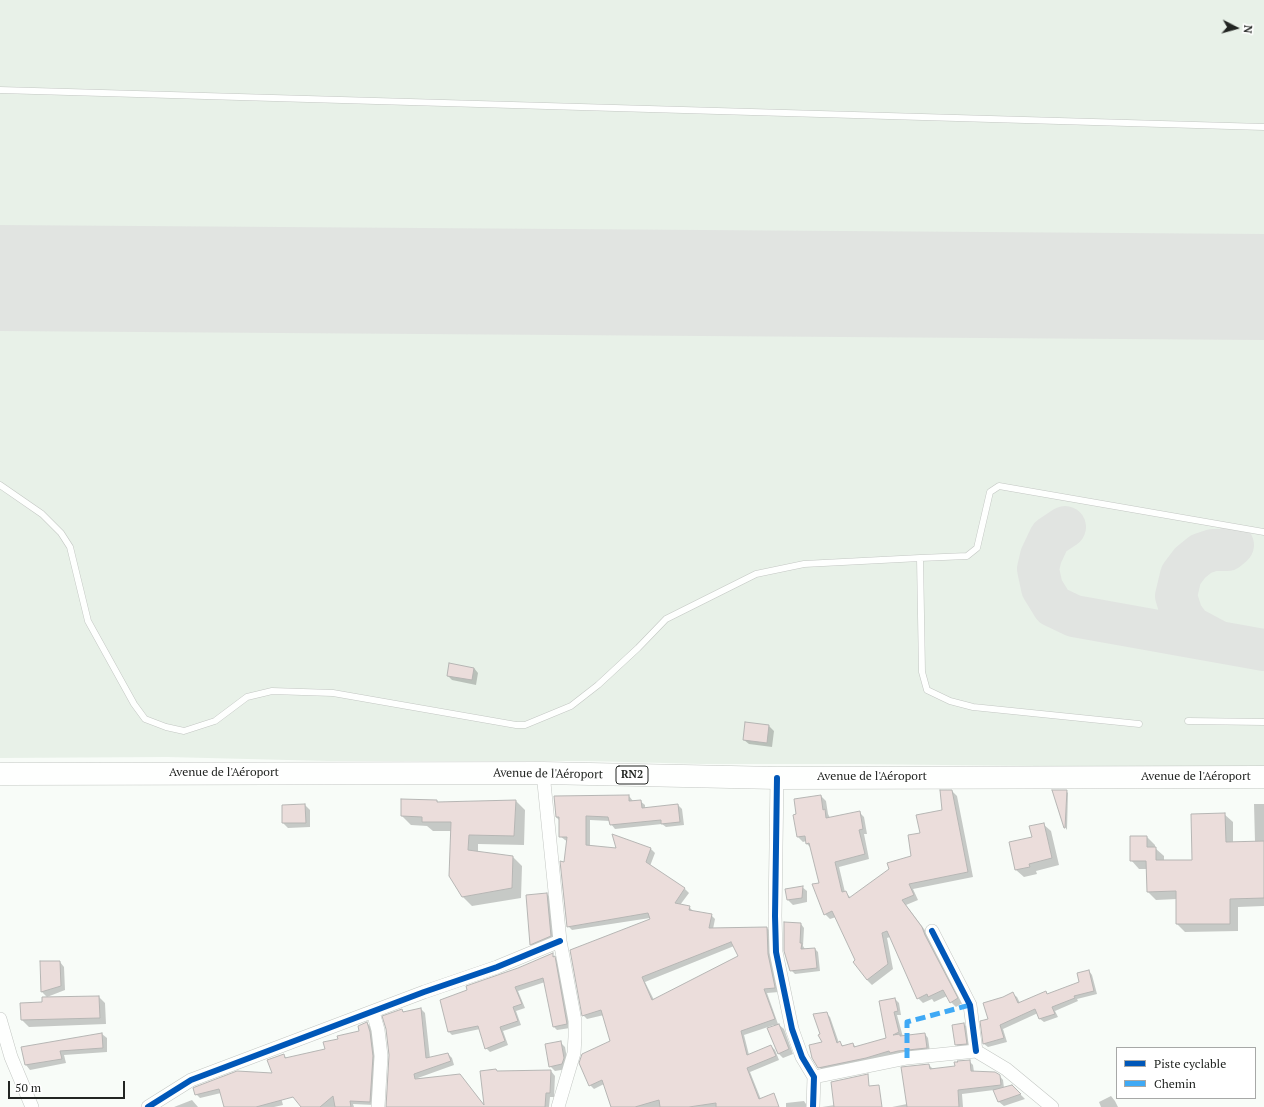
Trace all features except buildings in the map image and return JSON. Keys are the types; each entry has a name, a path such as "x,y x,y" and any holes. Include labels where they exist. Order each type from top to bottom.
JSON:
{"highway":[{"name":"Avenue de l'Aéroport","path":"0,774 543,773 777,778 1264,777"}],"street":[{"path":"543,773 560,941 575,1022 574,1053 558,1107"},
{"path":"777,778 775,916 776,952 792,1028 802,1057 814,1076 813,1107"},
{"path":"932,931 970,1006 976,1051"},
{"path":"148,1107 191,1080 497,967 560,941"},
{"path":"373,1012 378,1030 381,1056 378,1107"},
{"path":"0,1018 11,1057 32,1107"},
{"path":"814,1076 907,1058 976,1051 1006,1069 1052,1107"}],"lane":[{"path":"0,90 1264,127"},
{"path":"0,486 42,514 61,533 67,542 70,547 88,622 134,704 146,719 166,727 184,731 215,721 248,697 272,691 333,693 516,725 525,725 571,706 598,685 638,648 666,619 756,574 804,564 967,556 977,548 990,492 999,486 1264,532"},
{"path":"920,558 922,672 927,690 950,700 973,707 1139,724"},
{"path":"1188,721 1264,722"}],"shaded area":[{"path":"0,0 1264,0 1264,767 702,764 588,761 328,761 167,757 0,758"}],"taxiway":[{"path":"1208,287 1264,301"},
{"path":"1065,527 1050,537 1041,556 1038,569 1042,588 1053,606 1074,616 1264,650"},
{"path":"1219,642 1191,627 1182,615 1176,596 1181,575 1190,563 1201,554 1213,550 1227,550 1233,545"}],"runway":[{"path":"0,278 1264,287"}],"marked path":[{"path":"907,1058 907,1022 970,1005"}],"cycle path":[{"path":"777,778 775,916 776,952 792,1029 802,1057 814,1077 813,1107"},
{"path":"932,931 970,1005 976,1051"},
{"path":"148,1107 191,1080 424,992 497,967 560,941"}]}
